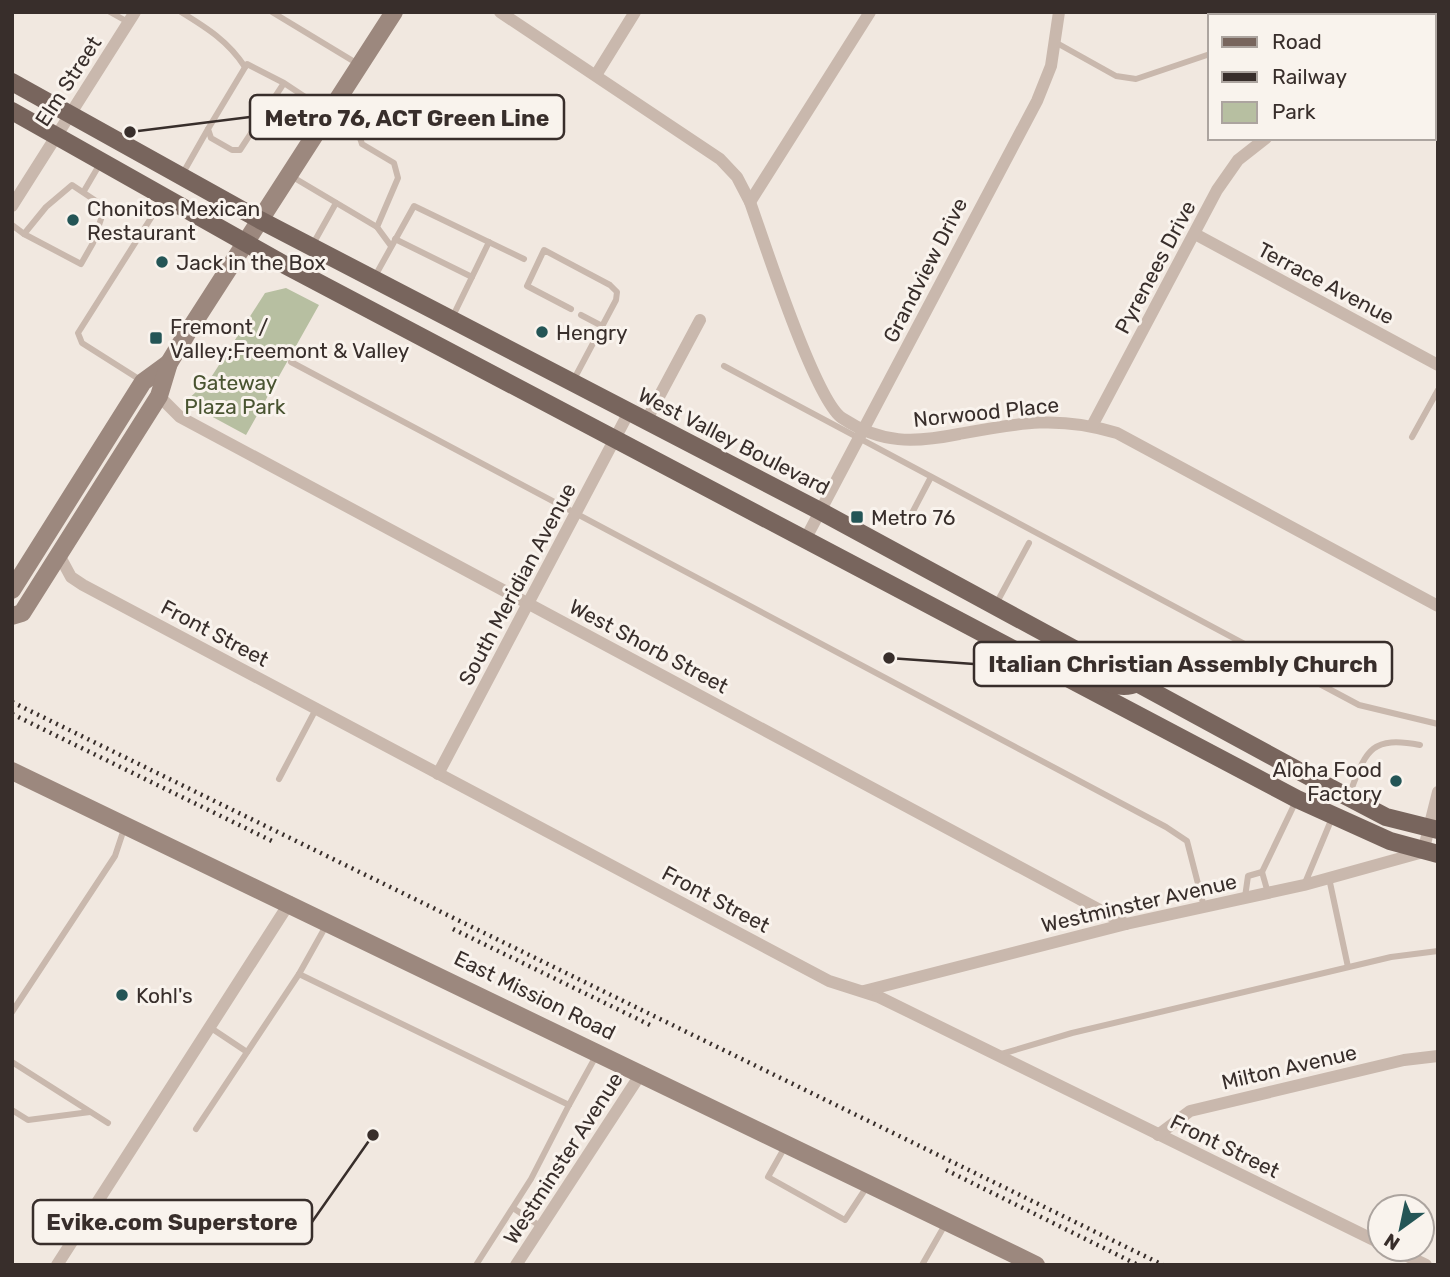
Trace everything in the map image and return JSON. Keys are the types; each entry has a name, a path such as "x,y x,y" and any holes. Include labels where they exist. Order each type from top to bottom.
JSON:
{"main road":[{"path":"12,616 22,613 159,396 169,363 394,12"},
{"name":"West Valley Boulevard","path":"12,82 260,220 820,511 1348,797 1387,817 1433,829"},
{"path":"12,111 246,242 1297,799 1333,817 1431,853"},
{"path":"12,590 143,382 169,363"},
{"path":"1056,671 1068,662 1115,685 1138,683"},
{"name":"East Mission Road","path":"12,771 290,902 1036,1265"}],"street":[{"name":"Norwood Place","path":"500,12 720,159 737,177 750,202 814,377 839,416 862,433 891,440 926,441 1058,420 1117,433 1438,606"},
{"path":"596,75 635,12"},
{"path":"750,202 870,12"},
{"name":"Grandview Drive","path":"806,538 1037,101 1051,66 1059,12"},
{"name":"Elm Street","path":"12,206 132,17"},
{"name":"Pyrenees Drive","path":"1092,426 1217,190 1238,160 1263,140"},
{"name":"Terrace Avenue","path":"1195,234 1438,365"},
{"path":"646,421 700,320"},
{"name":"West Shorb Street","path":"159,396 180,417 1126,924"},
{"name":"South Meridian Avenue","path":"438,774 629,412"},
{"name":"Front Street","path":"58,553 71,577 83,585 829,981 864,991 1366,1235"},
{"path":"1431,853 1438,792"},
{"name":"Westminster Avenue","path":"864,991 1126,924 1204,909 1431,853"},
{"path":"57,1265 290,902"},
{"name":"Milton Avenue","path":"1158,1135 1189,1111 1404,1060 1438,1056"},
{"name":"Westminster Avenue","path":"516,1265 642,1072"}],"lane":[{"path":"110,12 132,17"},
{"path":"181,12 218,35 233,48 245,67"},
{"path":"272,12 336,54 359,65"},
{"path":"1055,42 1116,76 1136,79 1208,55"},
{"path":"181,177 247,64 256,66 358,132 362,144 394,163 398,178 377,228"},
{"path":"208,129 211,138 232,150 240,150 284,83"},
{"path":"84,191 102,161"},
{"path":"289,174 377,228 393,242 472,277"},
{"path":"12,225 24,234 80,264 104,214 102,202 72,185 46,207 24,234"},
{"path":"143,382 82,344 79,333 165,197"},
{"path":"311,247 336,203"},
{"path":"373,279 414,206 524,259"},
{"path":"451,320 489,242"},
{"path":"571,309 527,286 544,250 610,285 617,292 572,382"},
{"path":"581,315 602,326"},
{"path":"291,362 1187,841 1204,909"},
{"path":"724,366 862,433 932,477 1359,705 1438,724"},
{"path":"1412,437 1438,390"},
{"path":"911,515 932,477"},
{"path":"995,606 1029,543"},
{"path":"279,779 316,709"},
{"path":"1348,797 1368,754 1378,743 1395,740 1420,745"},
{"path":"1268,893 1262,872 1297,799"},
{"path":"1304,885 1333,817"},
{"path":"12,1012 115,856 125,824"},
{"path":"1245,898 1248,876 1262,872"},
{"path":"1329,878 1348,967"},
{"path":"196,1129 299,974 329,921"},
{"path":"995,1056 1009,1049 1072,1033 1348,967 1391,957 1438,951"},
{"path":"299,974 569,1105"},
{"path":"208,1026 247,1052"},
{"path":"476,1265 531,1179 599,1052"},
{"path":"12,1062 108,1123"},
{"path":"12,1110 28,1120 90,1112"},
{"path":"787,1143 768,1177 845,1220 869,1183"},
{"path":"513,1208 541,1226"},
{"path":"922,1265 947,1222"}],"green space":[{"name":"Gateway Plaza Park","path":"286,288 319,305 246,435 185,402 210,379 265,293"}],"railway":[{"path":"12,702 1163,1265"},
{"path":"12,714 276,843"},
{"path":"453,929 654,1027"},
{"path":"946,1170 1138,1265"}],"place":[{"name":"Metro 76, ACT Green Line","path":"130,132"},
{"name":"Chonitos Mexican Restaurant","path":"73,220"},
{"name":"Jack in the Box","path":"162,262"},
{"name":"Hengry","path":"542,332"},
{"name":"Fremont / Valley;Freemont & Valley","path":"156,338"},
{"name":"Metro 76","path":"857,517"},
{"name":"Italian Christian Assembly Church","path":"889,658"},
{"name":"Aloha Food Factory","path":"1396,781"},
{"name":"Kohl's","path":"122,995"},
{"name":"Evike.com Superstore","path":"373,1135"}]}
